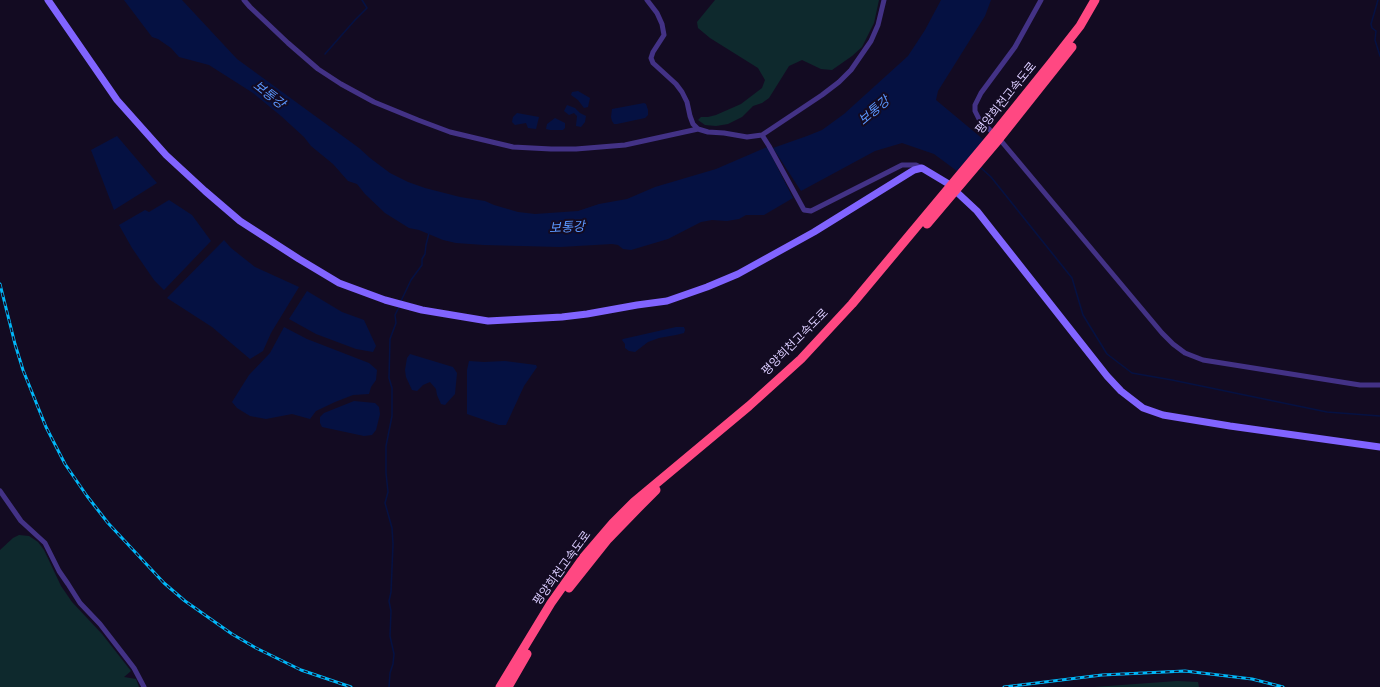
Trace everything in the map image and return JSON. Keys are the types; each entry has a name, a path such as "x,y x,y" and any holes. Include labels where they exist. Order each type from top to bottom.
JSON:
{"highway":[{"name":"평양희천고속도로","path":"996,138 1080,26 1095,0"},
{"name":"평양희천고속도로","path":"500,687 551,603 583,558 613,523 634,502 750,406 801,359 852,304 1062,60 1085,28 1102,0"},
{"name":"평양희천고속도로","path":"508,687 540,630 560,601 608,539 658,489 773,392 807,361 851,313 955,186"}],"main road":[{"path":"48,0 117,100 166,155 199,186 240,221 299,259 339,282 385,300 452,316 488,321 562,317 637,305 667,302 738,274 814,232 914,170 922,168 955,186 977,211 1107,376 1126,395 1143,408 1163,414 1230,426 1380,447"}],"street":[{"path":"244,0 288,43 318,69 341,84 374,102 450,132 513,147 576,149 625,144 698,129"},
{"path":"647,0 662,24 664,35 653,52 651,58 652,63 676,84 682,92 687,102 693,124 698,129 708,132 747,137 762,135 839,82 851,70 871,41 878,25 884,0"},
{"path":"1042,0 1015,47 984,88 975,105 975,111 996,138 1162,333 1185,353 1203,360 1360,385 1380,385"},
{"path":"762,135 804,210 811,211 902,165 916,165 922,168"},
{"path":"0,491 21,521 45,543 59,571 80,603 100,624 130,664 144,687"}],"green space":[{"path":"715,0 879,0 874,23 862,47 852,56 832,70 821,69 802,60 789,66 769,98 762,103 753,106 742,117 728,124 716,126 705,125 698,120 701,117 716,115 741,104 762,88 765,80 758,68 710,38 698,28 697,22"},
{"path":"19,535 29,536 38,542 44,550 61,586 72,602 102,634 131,671 124,677 136,679 139,687 0,687 0,550 13,538"},
{"path":"1177,681 1198,682 1199,687 1094,687"}],"water":[{"name":"보통강","path":"124,0 182,0 237,59 359,148 390,173 425,188 460,197 485,201 518,212 535,214 578,211 599,204 627,199 655,187 716,169 767,147 793,198 764,215 746,215 739,219 727,221 712,220 701,222 668,239 631,250 623,249 618,245 612,244 560,247 484,245 456,243 443,240 419,230 409,228 385,213 357,184 348,181 333,164 311,146 304,137 253,93 209,65 179,57 171,48 158,39 152,37"},
{"name":"보통강","path":"941,0 991,0 985,16 938,91 936,100 984,140 957,171 934,154 902,143 875,151 801,191 773,148 822,130 844,114 908,56 925,30"},
{"path":"578,91 590,98 588,107 584,108 578,100 571,95 572,92"},
{"path":"644,103 646,104 648,110 648,115 645,118 617,124 614,124 612,121 612,109"},
{"path":"567,105 575,108 586,116 585,122 581,127 576,126 577,116 574,113 569,115 564,111"},
{"path":"517,113 539,117 536,129 528,128 526,123 515,125 512,122 513,117"},
{"path":"555,118 565,123 565,128 563,130 546,129 547,124"},
{"path":"117,136 157,183 114,210 91,150"},
{"path":"169,200 192,215 211,241 164,290 154,280 132,248 119,225 145,210 149,212"},
{"path":"224,240 231,248 255,267 299,287 271,333 263,351 250,359 212,327 167,298"},
{"path":"307,291 342,312 364,320 376,346 373,352 356,349 316,334 289,319"},
{"path":"284,327 307,339 369,363 377,370 376,380 371,387 369,394 353,395 335,402 316,411 310,419 292,414 266,419 250,416 237,408 232,402 249,375 270,353"},
{"path":"676,327 684,327 684,333 659,338 648,342 635,352 629,351 625,348 625,344 622,340 623,339"},
{"path":"410,354 453,367 457,373 455,394 445,405 441,404 436,389 430,382 423,385 417,391 412,390 406,377 405,370 407,358"},
{"path":"469,361 505,361 536,365 537,367 524,386 506,425 499,425 467,414 467,370"},
{"path":"354,401 375,403 379,407 380,414 376,430 372,435 364,436 322,427 320,417 324,413"}],"waterway":[{"path":"325,54 367,8 362,0"},
{"path":"1378,0 1371,24 1372,28 1376,31 1375,40 1380,56"},
{"path":"980,167 991,177 1072,278 1083,315 1107,354 1132,373 1327,412 1380,416"},
{"path":"401,301 411,280 422,265 422,259 425,254 429,233"},
{"path":"389,687 394,654 390,636 391,611 389,601 391,592 393,544 392,528 385,503 388,492 386,446 392,416 392,388 389,378 390,339 396,323 395,315 399,307"}],"railway":[{"path":"0,284 23,370 46,427 65,464 108,523 164,583 185,601 232,634 256,648 301,670 351,687"},
{"path":"1004,687 1102,675 1185,671 1252,679 1283,687"}]}
